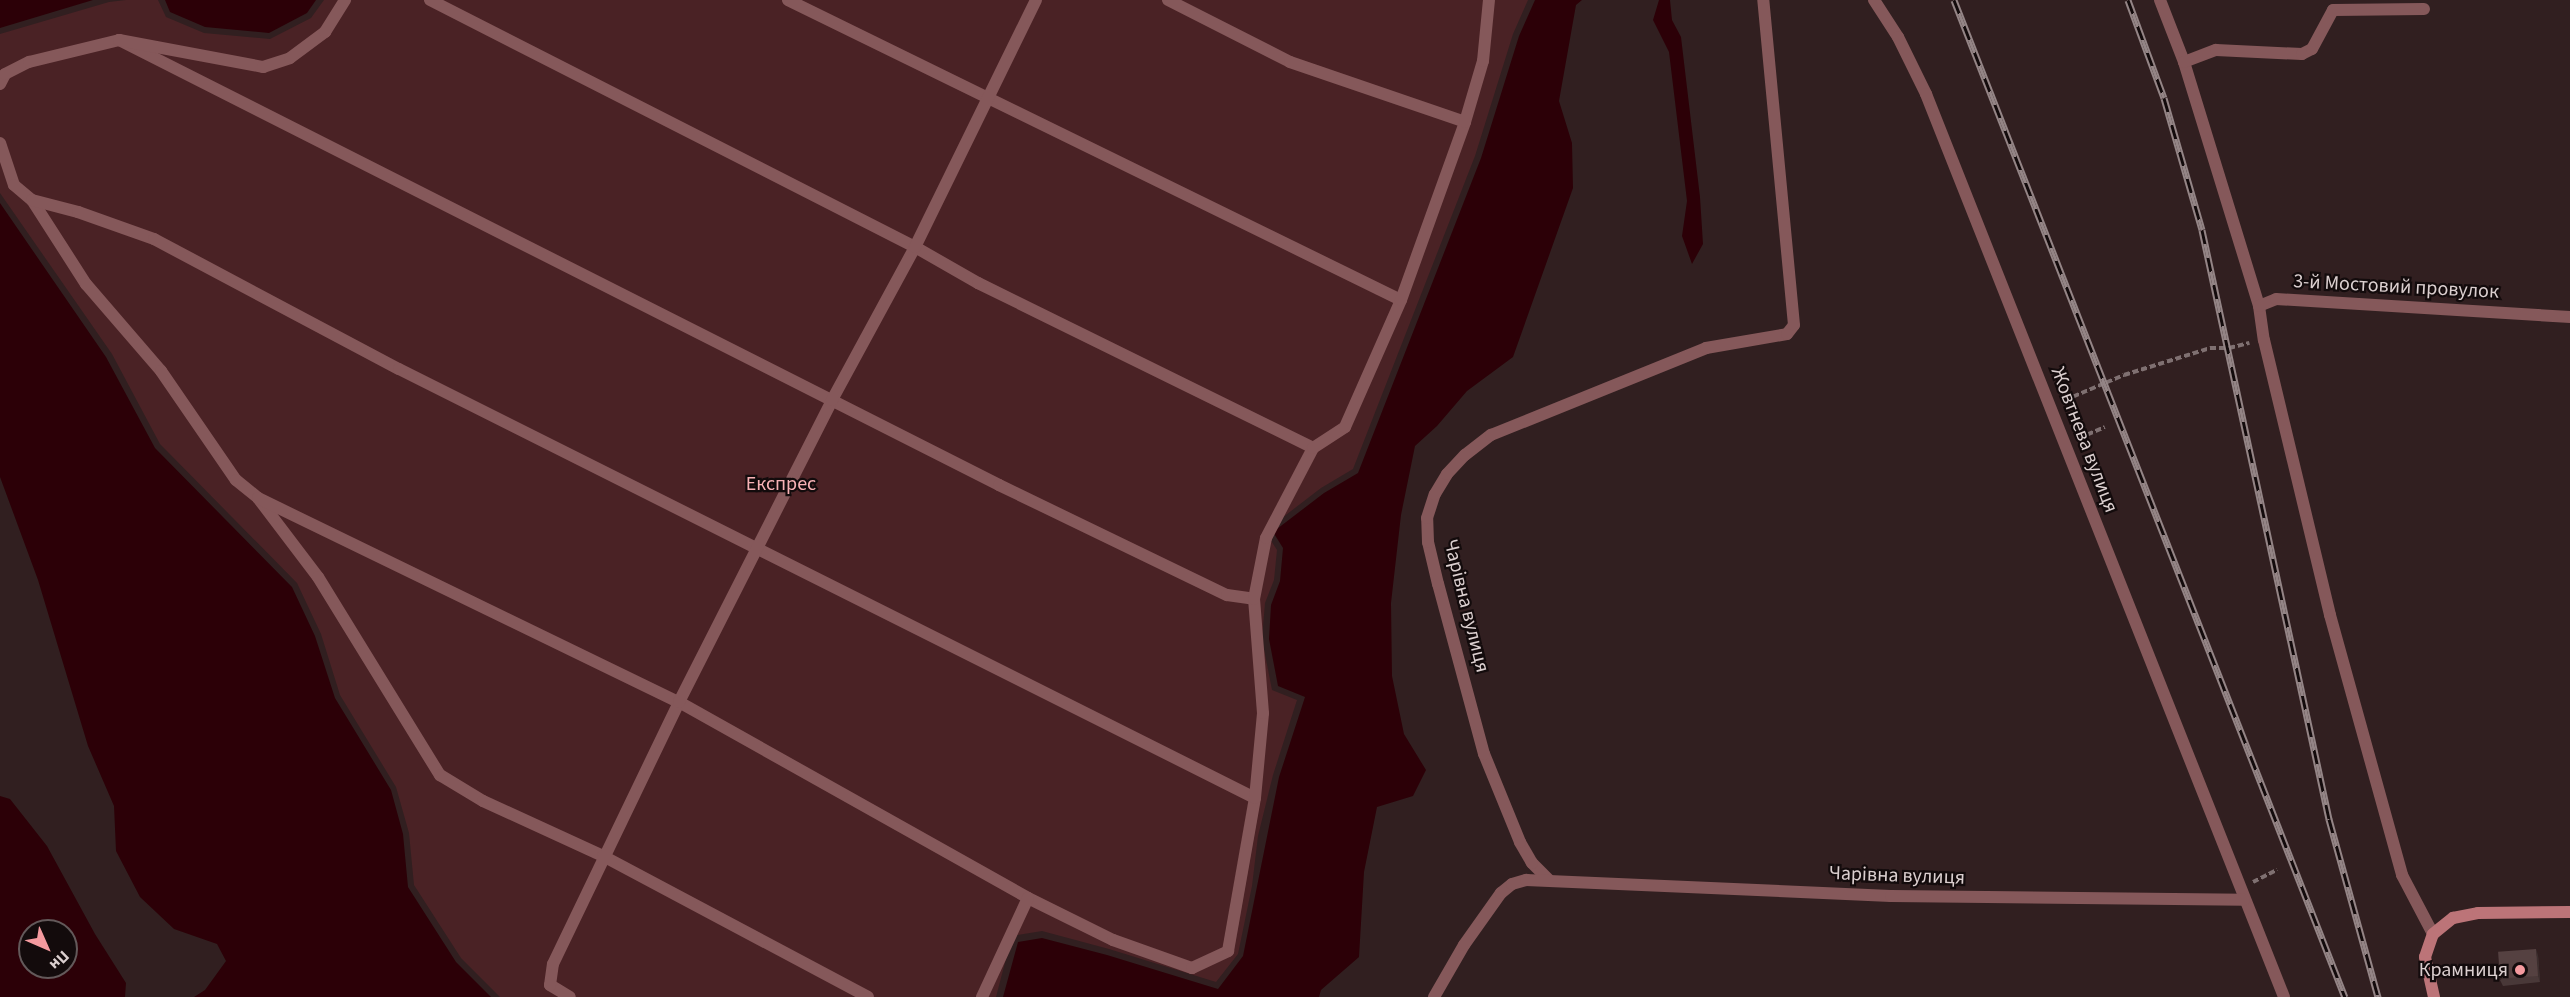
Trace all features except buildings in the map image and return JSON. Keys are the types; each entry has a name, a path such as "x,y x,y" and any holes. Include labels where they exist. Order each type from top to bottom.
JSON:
{"street":[{"path":"0,84 5,74 29,62 119,40 262,68 290,58 325,32 345,0"},
{"path":"429,0 915,247 978,283 1313,448"},
{"path":"788,0 1401,300"},
{"path":"570,997 550,985 553,964 603,856 831,400 915,247 1036,0"},
{"path":"1168,0 1290,62 1465,122"},
{"path":"0,143 14,185 32,200 86,284 161,371 236,480 258,498 679,702 1029,898 1113,940 1192,968 1227,951 1255,798 1263,713 1254,599 1266,538 1313,448 1345,427 1401,300 1465,122 1483,61 1490,0"},
{"name":"Чарівна вулиця","path":"1549,880 1532,863 1520,842 1485,754 1428,542 1427,518 1435,494 1447,474 1465,455 1491,435 1706,348 1787,334 1794,325 1763,0"},
{"name":"Жовтнева вулиця","path":"1874,0 1898,37 1926,94 2283,997"},
{"path":"2160,0 2184,62 2259,306 2264,340 2330,615 2402,875 2433,934"},
{"path":"2184,62 2216,50 2302,54 2312,49 2334,9 2424,9"},
{"path":"119,40 831,400 1227,595 1254,599"},
{"path":"32,200 78,212 154,239 399,369 1255,798"},
{"name":"3-й Мостовий провулок","path":"2259,306 2276,299 2570,316"},
{"path":"258,498 318,577 440,775 483,801 603,856 868,997"},
{"name":"Чарівна вулиця","path":"1434,997 1464,945 1501,893 1519,882 1549,880 1891,896 2244,900"},
{"path":"982,997 1029,898"},
{"path":"2434,997 2425,957 2433,934 2453,918 2478,913 2570,912"}],"path":[{"path":"2050,407 2124,375 2210,348 2229,348 2264,340"},
{"path":"2083,436 2105,427"},
{"path":"2252,882 2277,870"}],"green space":[{"name":"Експрес","path":"158,0 166,17 204,33 270,39 311,18 324,0 1528,0 1513,34 1475,156 1353,469 1321,488 1265,531 1277,550 1274,580 1265,603 1262,639 1272,690 1297,700 1273,775 1258,836 1252,886 1238,954 1216,982 1042,931 1012,936 996,997 500,997 461,958 414,885 409,833 396,787 340,695 321,634 297,583 160,444 112,354 0,193 0,34 109,2"}],"shaded area":[{"path":"0,0 93,0 0,28"},
{"path":"165,0 316,0 307,13 269,33 205,27 170,12"},
{"path":"1535,0 1582,0 1576,5 1559,101 1572,143 1573,188 1513,357 1467,391 1437,426 1415,446 1401,515 1391,603 1392,676 1404,734 1426,770 1413,796 1377,807 1364,872 1359,957 1321,990 1319,997 1003,997 1018,942 1042,938 1218,989 1243,956 1279,777 1305,697 1278,686 1269,639 1271,605 1280,581 1283,548 1273,532 1324,493 1358,473 1481,158 1519,36"},
{"path":"1659,0 1670,0 1672,20 1681,37 1700,197 1703,244 1692,264 1682,236 1687,201 1669,52 1653,20"},
{"path":"0,203 106,357 155,448 292,587 315,636 335,698 391,790 403,834 408,887 456,962 491,997 194,997 205,990 226,961 217,944 174,929 140,897 116,851 114,806 88,746 38,580 0,477"},
{"path":"0,796 10,799 47,846 95,934 126,983 125,997 0,997"}],"railway":[{"path":"1954,0 2345,997"},
{"path":"2128,0 2164,98 2202,230 2329,819 2378,997"}],"place":[{"name":"Крамниця","path":"2520,970"}]}
